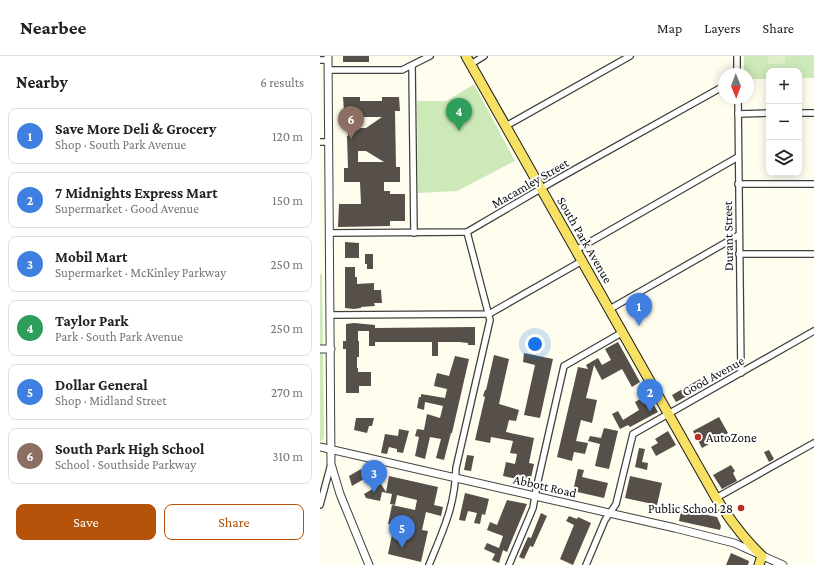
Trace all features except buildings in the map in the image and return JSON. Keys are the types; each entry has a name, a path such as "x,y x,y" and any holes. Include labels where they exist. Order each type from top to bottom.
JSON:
{"main road":[{"name":"South Park Avenue","path":"468,60 716,498 729,520 761,561"}],"street":[{"path":"329,70 402,70 430,56"},
{"path":"468,60 484,56"},
{"path":"506,126 630,56"},
{"path":"737,56 737,68"},
{"path":"320,60 328,58 329,70 331,464 340,494 369,565"},
{"path":"412,66 414,233"},
{"name":"Macamley Street","path":"330,233 467,232 718,89"},
{"name":"Durant Street","path":"738,104 740,373"},
{"path":"738,114 766,113"},
{"path":"802,113 814,113"},
{"path":"320,142 329,142"},
{"path":"576,250 738,157"},
{"path":"738,184 814,184"},
{"path":"429,565 449,517 455,490 456,468 490,320 467,232"},
{"path":"610,309 739,235"},
{"path":"739,254 814,254"},
{"path":"331,315 489,314 582,261"},
{"name":"Good Avenue","path":"586,565 605,520 616,504 633,434 814,331"},
{"path":"509,565 533,508 536,496 536,485 564,366 623,332"},
{"path":"320,349 331,349"},
{"path":"716,498 814,443"},
{"name":"Abbott Road","path":"320,447 609,513 734,544 761,561"},
{"path":"320,505 331,464"},
{"name":"South Park Avenue","path":"761,561 783,565"}],"green space":[{"path":"744,56 814,56 814,78 802,78 802,68 766,68 766,79 754,79 754,68 744,68"},
{"path":"768,56 785,56 785,64 768,64"},
{"path":"474,84 515,161 457,191 418,193 417,101 447,101"},
{"path":"320,274 322,274 324,436 323,440 320,441"}],"place":[{"name":"Taylor Park","path":"459,131"},
{"name":"South Park High School","path":"351,139"},
{"name":"Save More Deli & Grocery","path":"639,326"},
{"name":"7 Midnights Express Mart","path":"650,412"},
{"name":"AutoZone","path":"698,437"},
{"name":"Mobil Mart","path":"374,493"},
{"name":"Public School 28","path":"741,508"},
{"name":"Dollar General","path":"402,548"}]}
